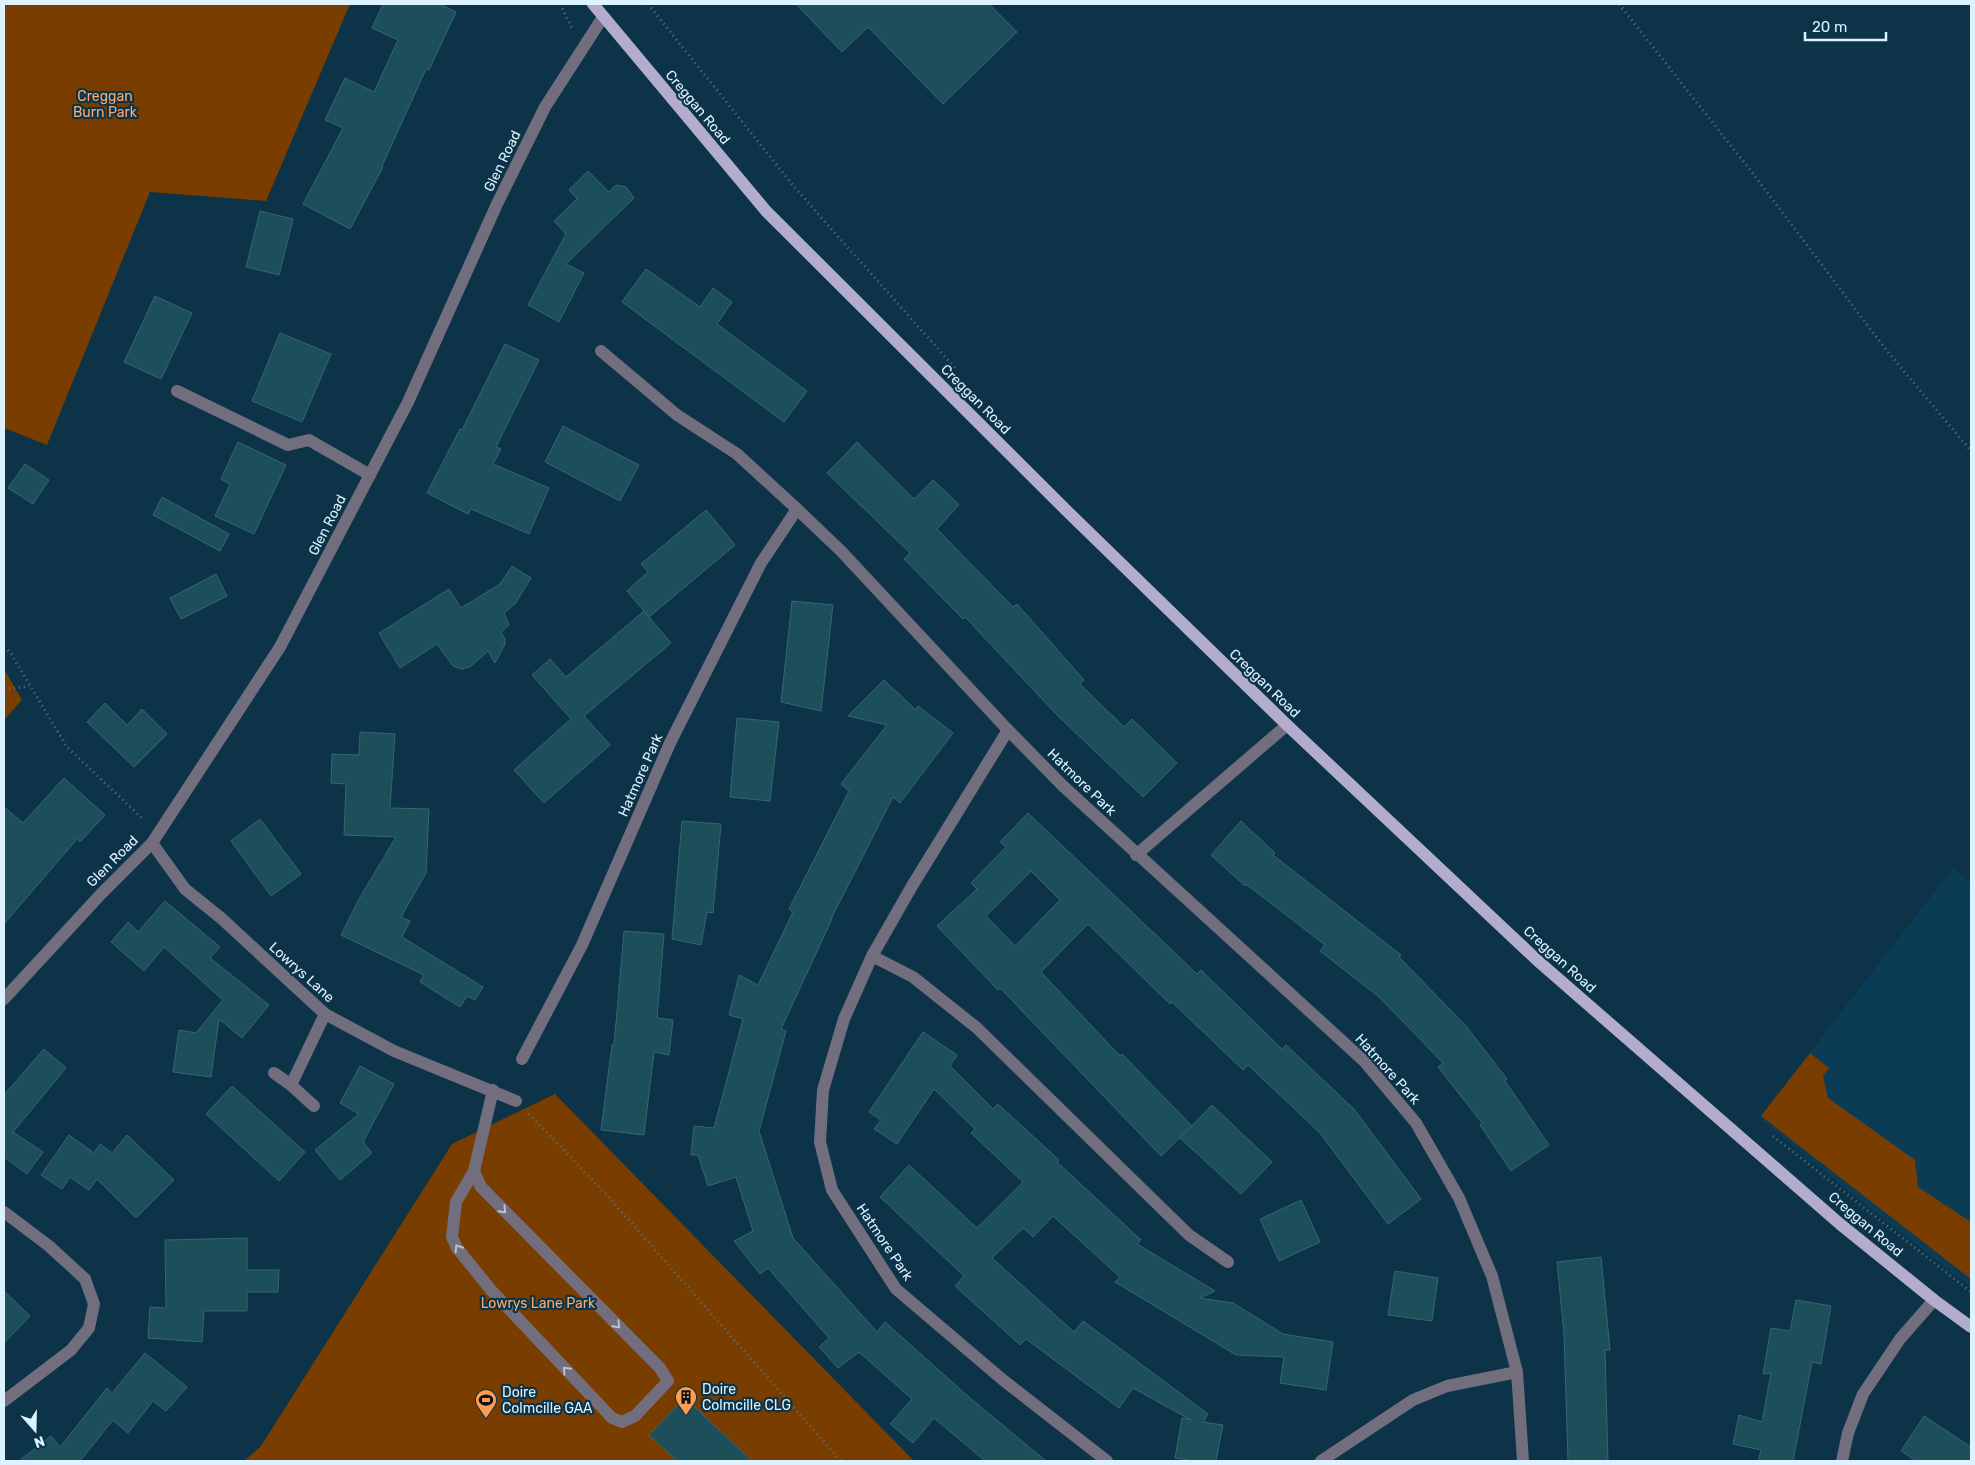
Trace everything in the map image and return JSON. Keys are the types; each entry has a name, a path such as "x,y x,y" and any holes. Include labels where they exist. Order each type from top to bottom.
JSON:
{"main road":[{"name":"Creggan Road","path":"593,4 766,211 1069,514 1287,725 1545,967 1840,1224 1934,1300 1971,1327"}],"street":[{"name":"Glen Road","path":"4,999 155,838 280,647 408,402 493,213 545,107 603,17"},
{"name":"Hatmore Park","path":"601,351 677,415 737,454 797,508 841,551 1008,730 1063,786 1136,855 1229,937 1364,1061 1416,1123 1458,1198 1492,1276 1517,1372 1523,1461"},
{"path":"178,391 288,445 309,440 370,475"},
{"name":"Hatmore Park","path":"522,1059 582,945 670,742 761,564 797,508"},
{"path":"1136,855 1287,725"},
{"name":"Hatmore Park","path":"1008,730 912,886 872,956 844,1019 823,1090 820,1142 832,1190 896,1289 1003,1380 1107,1461"},
{"name":"Lowrys Lane","path":"155,838 185,889 220,918 324,1014 394,1051 516,1101"},
{"path":"872,956 913,976 977,1028 1189,1235 1228,1262"},
{"path":"290,1085 324,1014"},
{"path":"274,1073 314,1106"},
{"path":"474,1171 481,1187 660,1368 668,1380 634,1416 622,1422 612,1418 491,1290 457,1248 452,1237 456,1202 474,1171 493,1090"},
{"path":"4,1212 49,1246 85,1279 94,1304 88,1328 71,1350 4,1400"},
{"path":"1842,1461 1848,1432 1863,1394 1900,1339 1934,1300"},
{"path":"1321,1461 1413,1400 1447,1386 1517,1372"}],"path":[{"path":"648,4 794,188 960,373"},
{"path":"1619,4 1754,175 1888,351 1971,451"},
{"path":"4,647 10,652 67,747 155,838"},
{"path":"4,690 29,686"},
{"path":"516,1101 604,1192 841,1461"},
{"path":"1770,1134 1971,1292"}],"shaded area":[{"path":"1953,868 1971,883 1971,1287 1872,1210 1759,1118"}],"green space":[{"name":"Creggan Burn Park","path":"4,4 350,4 266,201 150,192 47,445 4,428"},
{"path":"4,669 22,700 4,720"},
{"path":"1810,1053 1829,1068 1823,1076 1828,1098 1915,1160 1918,1187 1971,1222 1971,1279 1761,1116"},
{"name":"Lowrys Lane Park","path":"555,1094 914,1461 244,1461 261,1446 452,1144"}],"building":[{"path":"383,4 439,4 456,12 429,70 426,69 383,167 350,229 303,204 343,128 325,120 345,78 374,92 398,40 372,28"},
{"path":"796,4 989,4 1017,32 943,104 868,27 842,52"},
{"path":"588,171 609,192 616,185 626,187 634,198 566,264 584,273 559,322 528,305 566,234 554,221 577,199 569,190"},
{"path":"260,211 293,219 279,275 246,267"},
{"path":"646,269 700,307 713,288 732,302 717,324 807,391 784,422 622,302"},
{"path":"155,296 192,313 161,379 124,362"},
{"path":"280,333 331,354 302,422 252,401"},
{"path":"505,344 539,360 496,447 501,449 493,464 549,488 529,534 471,509 468,514 427,493 460,429 462,430"},
{"path":"563,426 639,465 620,501 545,462"},
{"path":"238,442 286,465 254,534 215,516 230,484 221,479"},
{"path":"857,442 914,499 933,480 959,505 937,529 1013,607 1017,604 1084,680 1080,684 1124,727 1132,719 1177,763 1143,797 1057,715 965,617 963,619 904,559 910,553 827,473"},
{"path":"25,464 49,480 33,504 8,488"},
{"path":"162,497 229,534 220,551 153,515"},
{"path":"706,510 735,545 649,617 627,591 648,572 641,564"},
{"path":"512,566 531,578 515,604 504,613 509,625 501,632 505,639 505,644 495,663 488,651 470,667 461,669 453,666 437,644 400,668 379,633 449,589 461,608 500,584"},
{"path":"216,574 227,596 181,619 170,598"},
{"path":"792,601 833,605 821,711 781,702"},
{"path":"644,611 671,643 584,716 610,745 544,803 514,770 571,719 532,675 550,659 566,677"},
{"path":"884,680 916,710 918,706 953,733 900,803 893,797 831,919 781,1029 786,1031 759,1131 793,1238 877,1332 885,1322 969,1397 1046,1461 985,1461 934,1418 913,1443 890,1424 912,1399 859,1352 838,1368 819,1347 829,1338 768,1268 760,1274 734,1241 753,1231 736,1177 708,1186 698,1155 691,1155 694,1126 714,1128 743,1019 729,1015 739,975 758,985 793,912 789,909 849,791 841,784 887,725 848,716"},
{"path":"105,703 127,725 142,709 167,734 134,767 87,722"},
{"path":"737,718 779,722 770,801 730,797"},
{"path":"360,732 395,734 390,808 429,809 426,873 401,917 410,921 402,937 483,987 475,1000 467,996 460,1007 420,982 424,975 341,935 359,899 396,837 344,835 346,784 331,783 332,754 359,755"},
{"path":"64,778 105,815 80,842 77,839 4,924 4,807 23,823"},
{"path":"1028,813 1197,974 1201,970 1282,1049 1286,1045 1354,1109 1421,1199 1388,1224 1320,1133 1248,1065 1243,1070 1172,1002 1170,1004 1088,924 1041,972 1120,1056 1122,1054 1192,1126 1161,1156 1000,988 998,990 937,926 977,889 971,883 1006,847 1000,842","holes":["1031,871 1060,900 1015,946 986,916"]},
{"path":"260,819 301,874 271,896 231,841"},
{"path":"682,821 721,824 713,913 707,912 701,945 672,939"},
{"path":"1241,821 1275,853 1273,855 1401,955 1399,957 1466,1026 1507,1079 1505,1081 1549,1145 1511,1171 1480,1125 1482,1123 1438,1067 1443,1063 1379,997 1320,951 1325,945 1246,884 1245,886 1211,855"},
{"path":"165,901 220,947 210,958 269,1005 242,1038 219,1019 211,1077 173,1072 179,1030 196,1033 223,1000 164,947 144,971 111,942 128,922 138,932"},
{"path":"624,931 664,934 657,1018 673,1020 669,1055 654,1052 644,1135 601,1130 612,1045 614,1045"},
{"path":"923,1032 957,1055 950,1066 993,1109 998,1104 1059,1160 1057,1162 1141,1240 1137,1244 1215,1291 1200,1298 1233,1303 1283,1334 1333,1342 1326,1390 1280,1383 1284,1357 1236,1355 1115,1282 1120,1277 1053,1216 1033,1237 1023,1228 992,1258 1074,1332 1083,1321 1208,1414 1203,1422 1223,1425 1216,1461 1195,1461 1175,1458 1182,1418 1191,1420 1133,1388 1119,1408 1026,1339 1020,1345 955,1286 964,1276 880,1197 909,1165 977,1228 1023,1182 971,1133 975,1129 934,1089 897,1144 874,1129 881,1120 869,1112"},
{"path":"44,1049 66,1068 13,1132 43,1152 27,1174 4,1157 4,1095"},
{"path":"360,1066 394,1084 363,1142 372,1153 340,1180 315,1150 359,1114 340,1103"},
{"path":"232,1086 305,1152 279,1181 206,1114"},
{"path":"1212,1105 1272,1162 1241,1194 1180,1138"},
{"path":"69,1135 94,1153 100,1144 112,1153 127,1135 174,1180 136,1218 97,1179 89,1190 70,1177 62,1189 41,1175"},
{"path":"1301,1200 1320,1242 1279,1261 1260,1219"},
{"path":"247,1238 247,1270 279,1270 278,1292 247,1292 247,1311 204,1311 202,1342 148,1338 150,1307 166,1308 165,1240"},
{"path":"1601,1257 1610,1350 1605,1350 1608,1461 1568,1461 1564,1334 1557,1262"},
{"path":"1395,1271 1438,1278 1432,1321 1388,1315"},
{"path":"4,1291 30,1316 4,1343"},
{"path":"1796,1300 1831,1306 1821,1364 1812,1362 1793,1461 1758,1461 1761,1450 1733,1444 1739,1415 1762,1422 1771,1373 1763,1374 1771,1328 1790,1331"},
{"path":"145,1353 187,1387 166,1411 153,1401 128,1433 113,1420 80,1461 19,1461 51,1436 60,1447 107,1388 112,1393"},
{"name":"Doire Colmcille CLG","path":"685,1398 752,1461 677,1461 649,1435"},
{"path":"1924,1416 1971,1447 1971,1461 1916,1461 1901,1451"}],"place":[{"name":"Doire Colmcille CLG","path":"686,1416"},
{"name":"Doire Colmcille GAA","path":"486,1419"}]}
